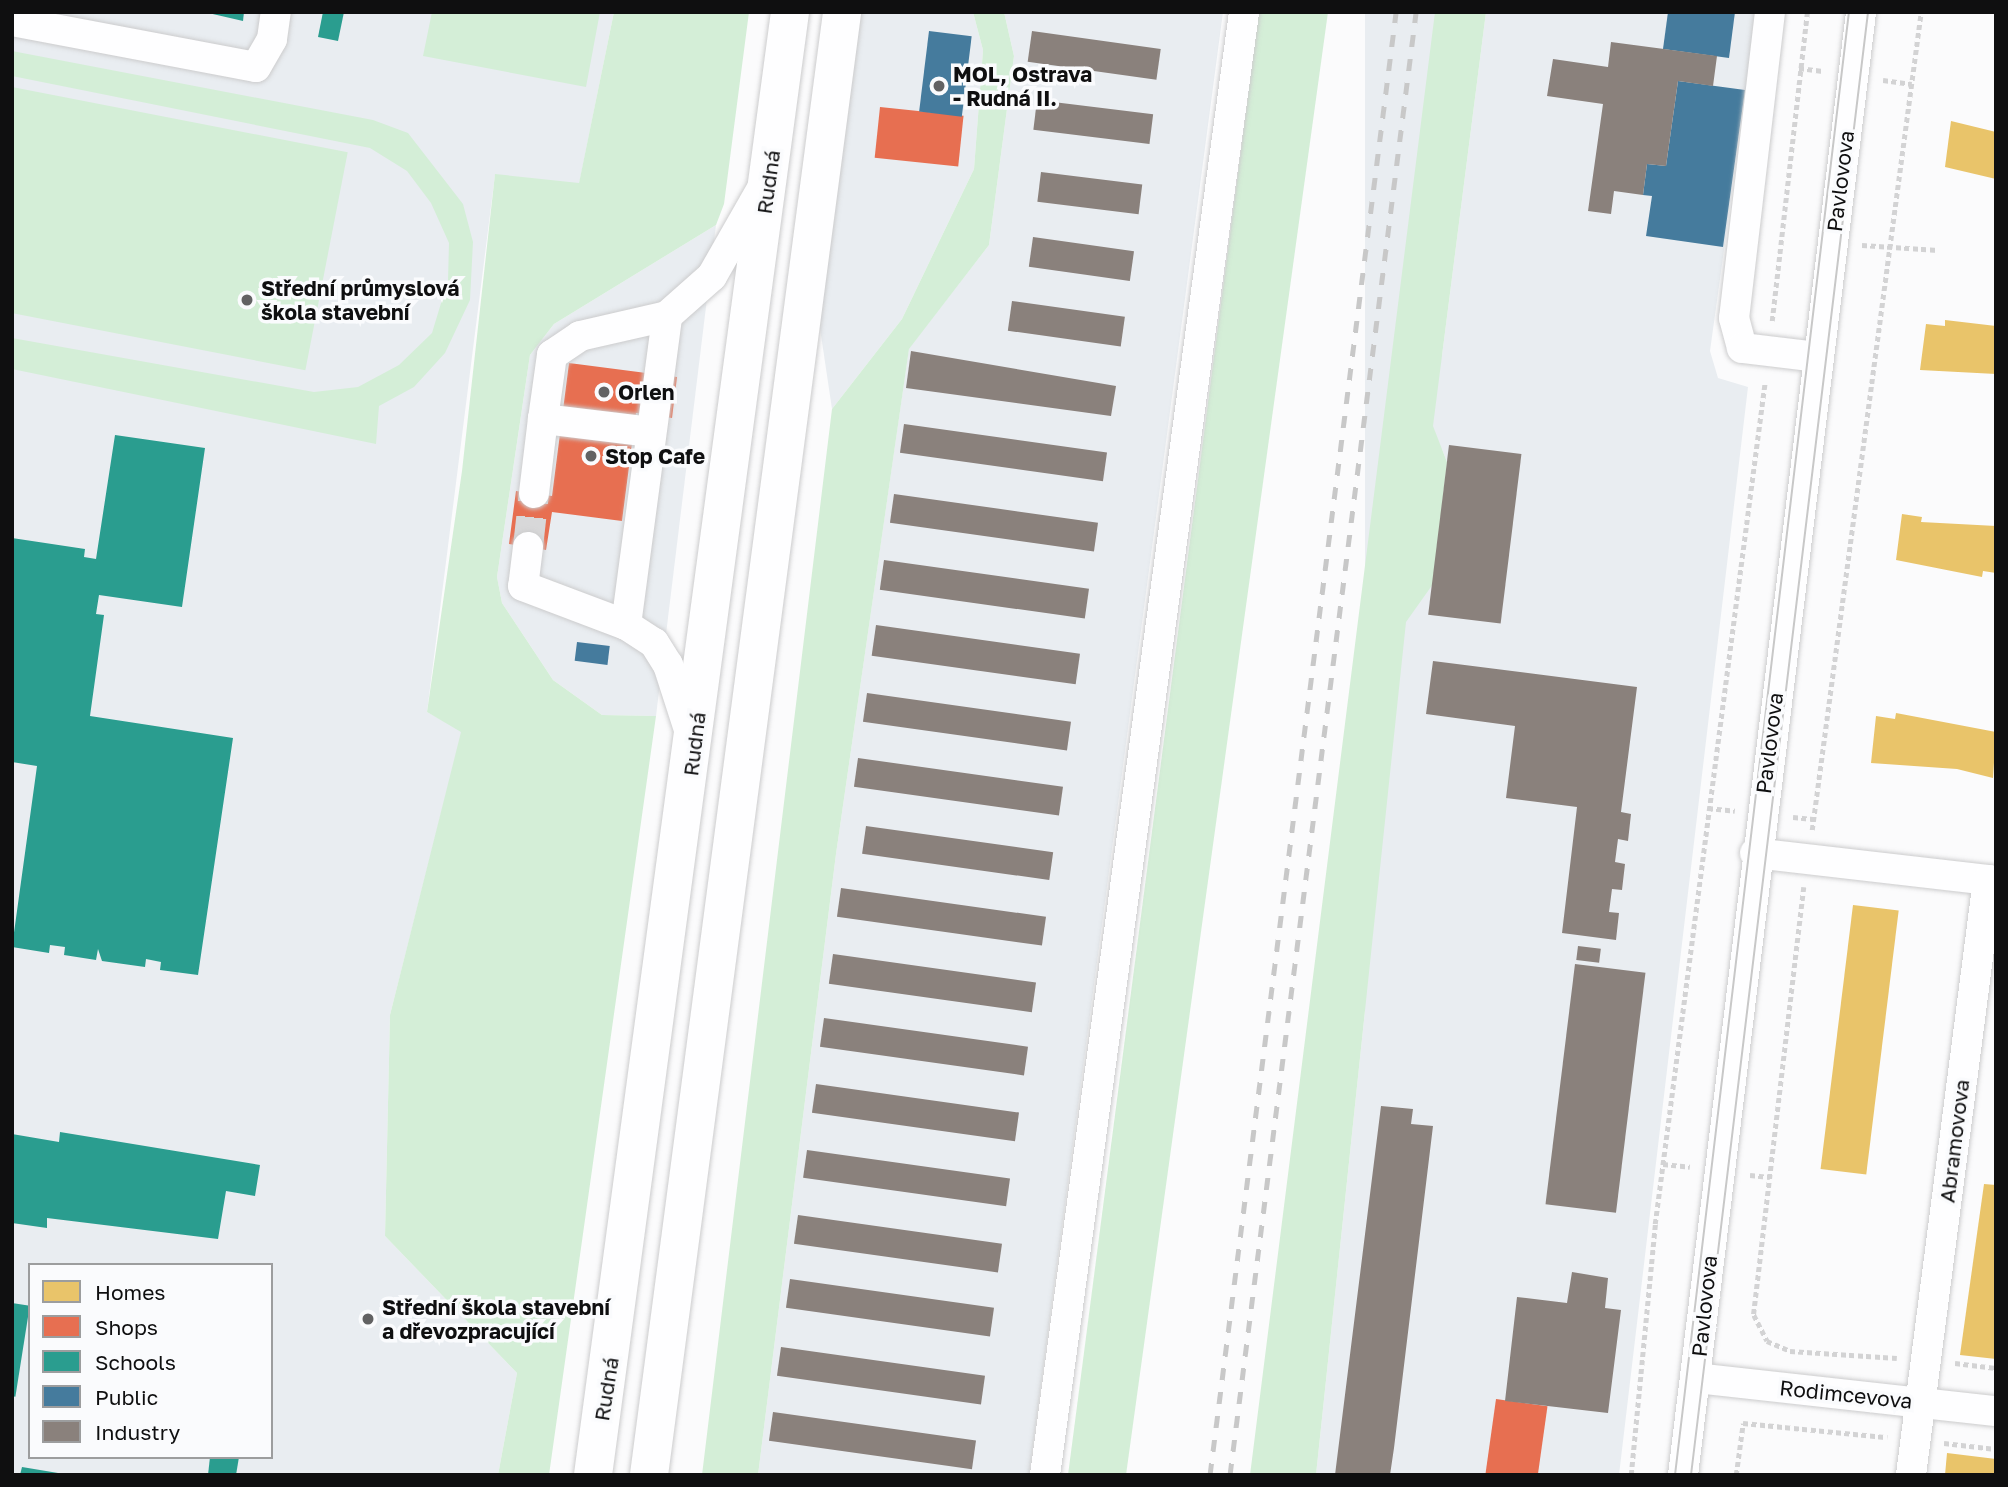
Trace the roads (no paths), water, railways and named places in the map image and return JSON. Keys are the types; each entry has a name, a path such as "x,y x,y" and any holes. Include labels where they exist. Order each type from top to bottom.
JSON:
{"highway":[{"name":"Rudná","path":"593,1475 694,745 790,12"},
{"path":"652,1468 842,12"}],"street":[{"path":"12,21 256,67 272,39 276,12"},
{"path":"1045,1475 1244,12"},
{"path":"1770,12 1734,318 1742,348 1818,357"},
{"name":"Pavlovova","path":"1683,1475 1755,853 1861,12"},
{"path":"534,493 552,355 580,336 667,316 712,276 768,178"},
{"path":"626,625 667,316"},
{"path":"543,419 651,432"},
{"path":"527,547 523,586 626,625 654,643 668,665 694,745"},
{"name":"Abramovova","path":"1755,853 1992,881 1911,1475"},
{"name":"Rodimcevova","path":"1696,1378 1996,1411"}],"tunnel":[{"path":"528,547 534,493"}],"tram line":[{"path":"1675,1475 1849,12"},
{"path":"1691,1475 1868,12"}],"railway":[{"path":"1210,1475 1396,12"},
{"path":"1230,1475 1416,12"}],"place":[{"name":"MOL, Ostrava - Rudná II.","path":"939,86"},
{"name":"Střední průmyslová škola stavební","path":"247,300"},
{"name":"Orlen","path":"604,392"},
{"name":"Stop Cafe","path":"591,456"},
{"name":"Střední škola stavební a dřevozpracující","path":"368,1319"}]}
